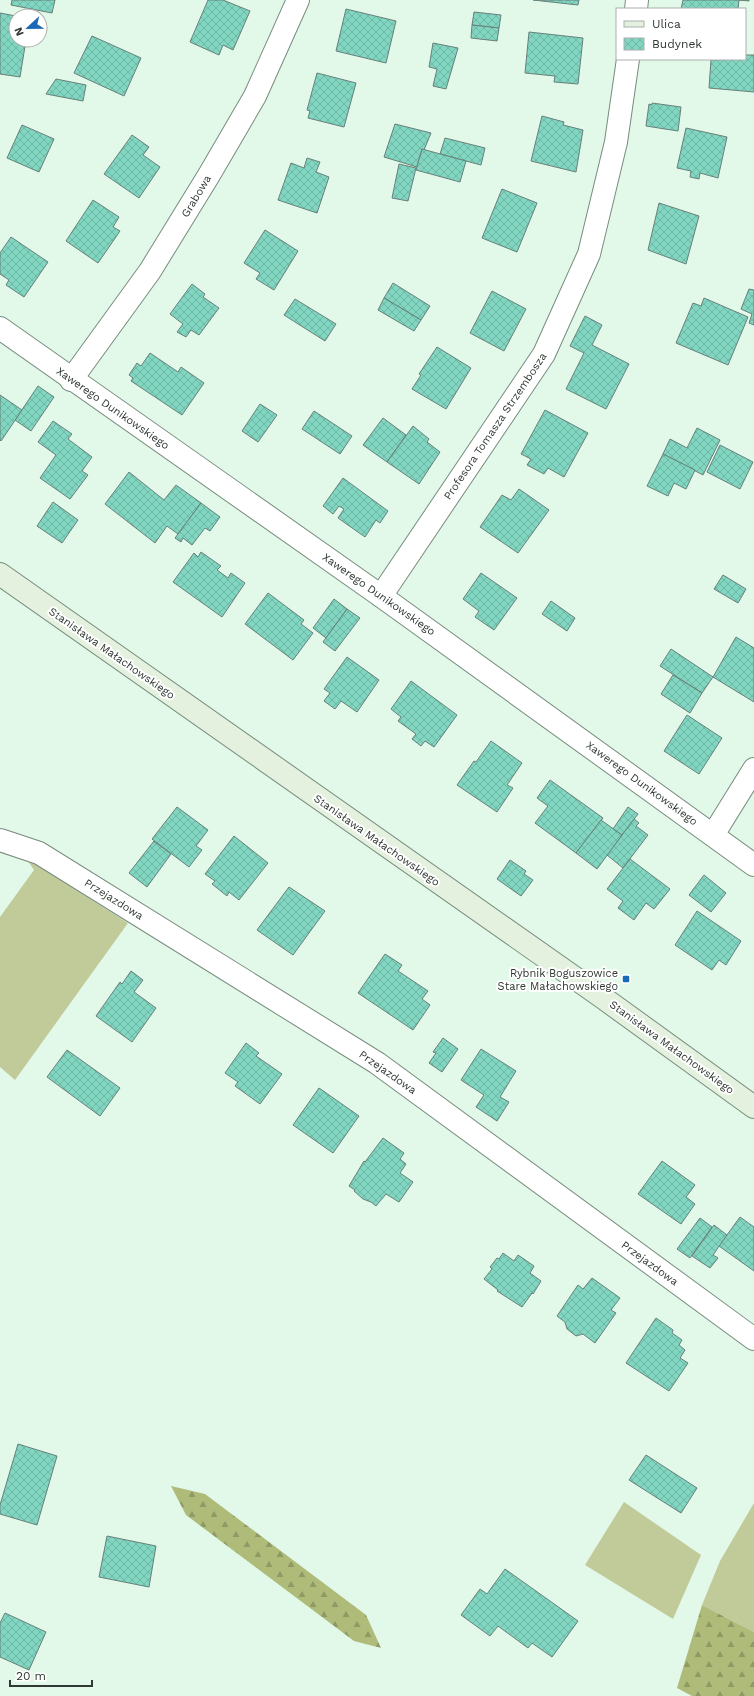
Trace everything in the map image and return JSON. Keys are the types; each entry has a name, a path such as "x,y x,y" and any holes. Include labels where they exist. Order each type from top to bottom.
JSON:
{"street":[{"name":"Grabowa","path":"71,380 150,271 209,175 255,96 298,0"},
{"name":"Profesora Tomasza Strzembosza","path":"382,596 544,354 589,254 616,142 628,60"},
{"name":"Xawerego Dunikowskiego","path":"0,328 71,380 382,596 754,865"},
{"name":"Stanisława Małachowskiego","path":"0,574 595,993 754,1107"},
{"path":"713,835 754,769"},
{"name":"Przejazdowa","path":"0,840 39,853 377,1063 754,1339"}],"green space":[{"path":"26,858 128,923 15,1080 0,1067 0,917 34,870"},
{"path":"171,1486 205,1494 366,1615 381,1648 354,1641 186,1515"},
{"path":"624,1502 701,1555 673,1619 585,1565"},
{"path":"754,1503 754,1632 702,1605 720,1561"},
{"path":"702,1605 754,1632 754,1696 692,1696 677,1688"}],"building":[{"path":"12,0 55,0 52,13 48,12 48,8 26,8 11,5"},
{"path":"208,0 223,0 250,11 233,50 223,45 219,55 190,42"},
{"path":"533,0 579,0 578,5"},
{"path":"683,0 739,0 738,8 681,8"},
{"path":"346,9 396,21 386,63 336,51"},
{"path":"474,12 501,15 499,28 472,25"},
{"path":"0,13 8,14 8,48 25,48 20,77 0,74"},
{"path":"472,25 499,28 497,41 471,38"},
{"path":"529,32 583,38 578,84 554,82 555,76 525,73"},
{"path":"92,36 141,58 124,96 74,73"},
{"path":"433,43 458,48 446,89 433,86 437,69 429,67"},
{"path":"746,55 754,55 754,92 709,88 711,60 746,60"},
{"path":"317,73 356,83 344,127 308,118 310,111 307,110"},
{"path":"56,79 86,85 83,101 46,94"},
{"path":"652,103 681,107 678,131 646,126 649,104 652,105"},
{"path":"542,116 564,122 563,125 583,130 576,172 531,161"},
{"path":"395,124 431,133 424,150 422,149 417,167 384,157"},
{"path":"22,125 54,139 39,172 7,158"},
{"path":"686,128 727,137 718,178 700,173 699,179 690,177 691,171 677,168"},
{"path":"132,135 149,147 143,155 160,167 139,198 104,174"},
{"path":"445,138 485,148 481,165 440,154"},
{"path":"422,149 466,161 460,182 416,170"},
{"path":"307,158 320,162 316,172 329,177 317,213 278,200 291,163 304,168"},
{"path":"399,164 416,168 408,201 392,198"},
{"path":"502,189 537,203 517,252 482,238"},
{"path":"93,200 119,217 113,227 120,231 98,263 66,241"},
{"path":"659,203 699,216 686,264 648,250"},
{"path":"265,230 298,251 274,290 256,279 260,273 244,263"},
{"path":"11,237 48,262 24,297 6,285 9,280 0,274 0,253"},
{"path":"393,283 430,306 421,320 384,298"},
{"path":"192,284 205,294 203,297 219,308 199,335 191,330 186,337 177,332 183,324 170,314"},
{"path":"749,289 754,290 754,325 749,323 752,314 741,309"},
{"path":"492,291 526,309 504,351 470,333"},
{"path":"384,298 421,320 414,331 378,310"},
{"path":"704,298 748,317 728,365 676,343 693,303 701,306"},
{"path":"295,299 336,324 325,341 284,315"},
{"path":"585,316 602,325 592,345 629,364 606,409 566,389 584,353 570,346"},
{"path":"437,347 471,368 446,409 412,389 421,375 419,374"},
{"path":"150,353 178,372 181,367 204,383 182,415 131,381 133,378 129,375 137,363 141,366"},
{"path":"38,386 54,397 31,431 15,420"},
{"path":"0,395 22,410 1,441 0,440"},
{"path":"260,404 277,415 258,442 242,431"},
{"path":"545,410 588,433 564,477 548,468 544,474 527,465 531,459 521,454"},
{"path":"314,411 352,436 340,454 302,429"},
{"path":"383,418 406,435 387,462 363,445"},
{"path":"53,421 72,434 68,439 92,457 82,471 88,475 70,499 40,478 56,455 38,442"},
{"path":"413,426 429,439 427,442 440,452 419,484 387,462"},
{"path":"697,428 720,440 703,475 663,454 670,439 687,448"},
{"path":"720,445 753,462 740,489 707,472"},
{"path":"663,454 695,470 686,489 674,483 668,496 647,486"},
{"path":"129,472 164,500 176,485 201,503 178,534 167,526 155,543 105,504"},
{"path":"343,478 388,511 380,523 376,520 365,537 338,518 344,509 339,506 333,514 323,506"},
{"path":"519,489 549,510 518,553 480,527 502,495 511,500"},
{"path":"53,502 78,520 62,543 37,526"},
{"path":"201,503 220,517 210,531 205,528 192,545 183,538 181,542 175,538"},
{"path":"201,552 221,566 217,570 228,578 231,573 245,583 222,617 173,582 194,553 198,557"},
{"path":"481,573 517,598 494,630 475,617 479,611 463,599"},
{"path":"723,575 746,589 738,603 714,589"},
{"path":"268,593 304,620 301,624 313,633 293,660 245,624"},
{"path":"334,599 347,609 326,638 313,628"},
{"path":"551,601 575,618 567,631 542,614"},
{"path":"347,609 360,618 335,651 323,642"},
{"path":"736,637 754,648 754,702 713,677"},
{"path":"671,649 713,677 702,693 660,666"},
{"path":"347,657 379,680 357,712 341,701 335,709 324,701 330,693 324,689"},
{"path":"673,675 702,693 690,713 661,694"},
{"path":"411,681 457,715 434,747 425,741 421,746 412,739 416,734 398,721 401,717 391,709"},
{"path":"687,715 722,738 699,774 664,751"},
{"path":"491,741 522,763 507,785 513,788 497,812 457,785 474,761 476,762"},
{"path":"550,780 603,818 576,853 535,823 548,806 537,798"},
{"path":"177,807 208,830 196,846 202,850 189,867 152,839"},
{"path":"628,807 638,814 622,835 613,829"},
{"path":"634,819 639,823 636,826 648,835 623,868 607,855"},
{"path":"601,820 622,835 597,869 576,853"},
{"path":"234,836 268,863 239,900 229,892 227,896 212,884 215,881 205,874"},
{"path":"154,841 171,854 147,887 129,873"},
{"path":"630,859 670,889 654,909 646,903 634,920 618,908 623,901 607,889"},
{"path":"510,860 526,871 524,874 533,880 521,896 497,879"},
{"path":"704,875 726,893 711,912 689,895"},
{"path":"289,887 325,911 293,955 257,930"},
{"path":"697,911 741,941 726,965 719,960 712,970 675,945"},
{"path":"385,954 402,965 398,971 428,991 422,999 430,1005 413,1030 358,993"},
{"path":"131,971 143,980 134,992 156,1008 132,1042 96,1016 120,982 122,984"},
{"path":"443,1038 458,1049 442,1072 429,1063 436,1053 433,1052"},
{"path":"246,1043 259,1053 256,1056 282,1074 260,1104 235,1086 238,1082 225,1073"},
{"path":"481,1049 516,1071 500,1097 509,1102 497,1121 476,1107 484,1095 461,1080"},
{"path":"67,1050 120,1088 100,1116 47,1077"},
{"path":"319,1088 359,1116 333,1153 293,1125"},
{"path":"383,1138 404,1153 400,1159 406,1164 400,1173 413,1182 399,1202 386,1194 376,1206 363,1199 349,1186 364,1161 365,1162"},
{"path":"662,1161 695,1185 686,1197 695,1204 681,1224 638,1194"},
{"path":"740,1217 754,1227 754,1271 719,1246"},
{"path":"700,1218 712,1227 690,1258 677,1249"},
{"path":"714,1225 727,1235 713,1255 718,1258 710,1268 692,1256"},
{"path":"503,1253 514,1261 518,1255 534,1266 530,1273 541,1281 533,1294 532,1293 522,1307 497,1291 498,1290 484,1279 492,1269 490,1267"},
{"path":"592,1278 620,1298 611,1310 616,1313 595,1343 583,1334 576,1336 567,1329 565,1322 557,1316 578,1285 583,1289"},
{"path":"656,1318 673,1330 672,1333 682,1340 679,1345 685,1350 680,1358 688,1363 669,1391 626,1363"},
{"path":"18,1444 57,1456 37,1525 0,1514 0,1505"},
{"path":"646,1455 697,1488 681,1513 629,1480"},
{"path":"107,1536 156,1546 149,1587 99,1577"},
{"path":"505,1569 578,1621 552,1657 532,1643 528,1648 498,1626 490,1636 461,1615 480,1589 487,1594"},
{"path":"5,1613 46,1632 29,1670 0,1657 0,1623"}],"place":[{"name":"Rybnik Boguszowice Stare Małachowskiego","path":"626,979"}]}
